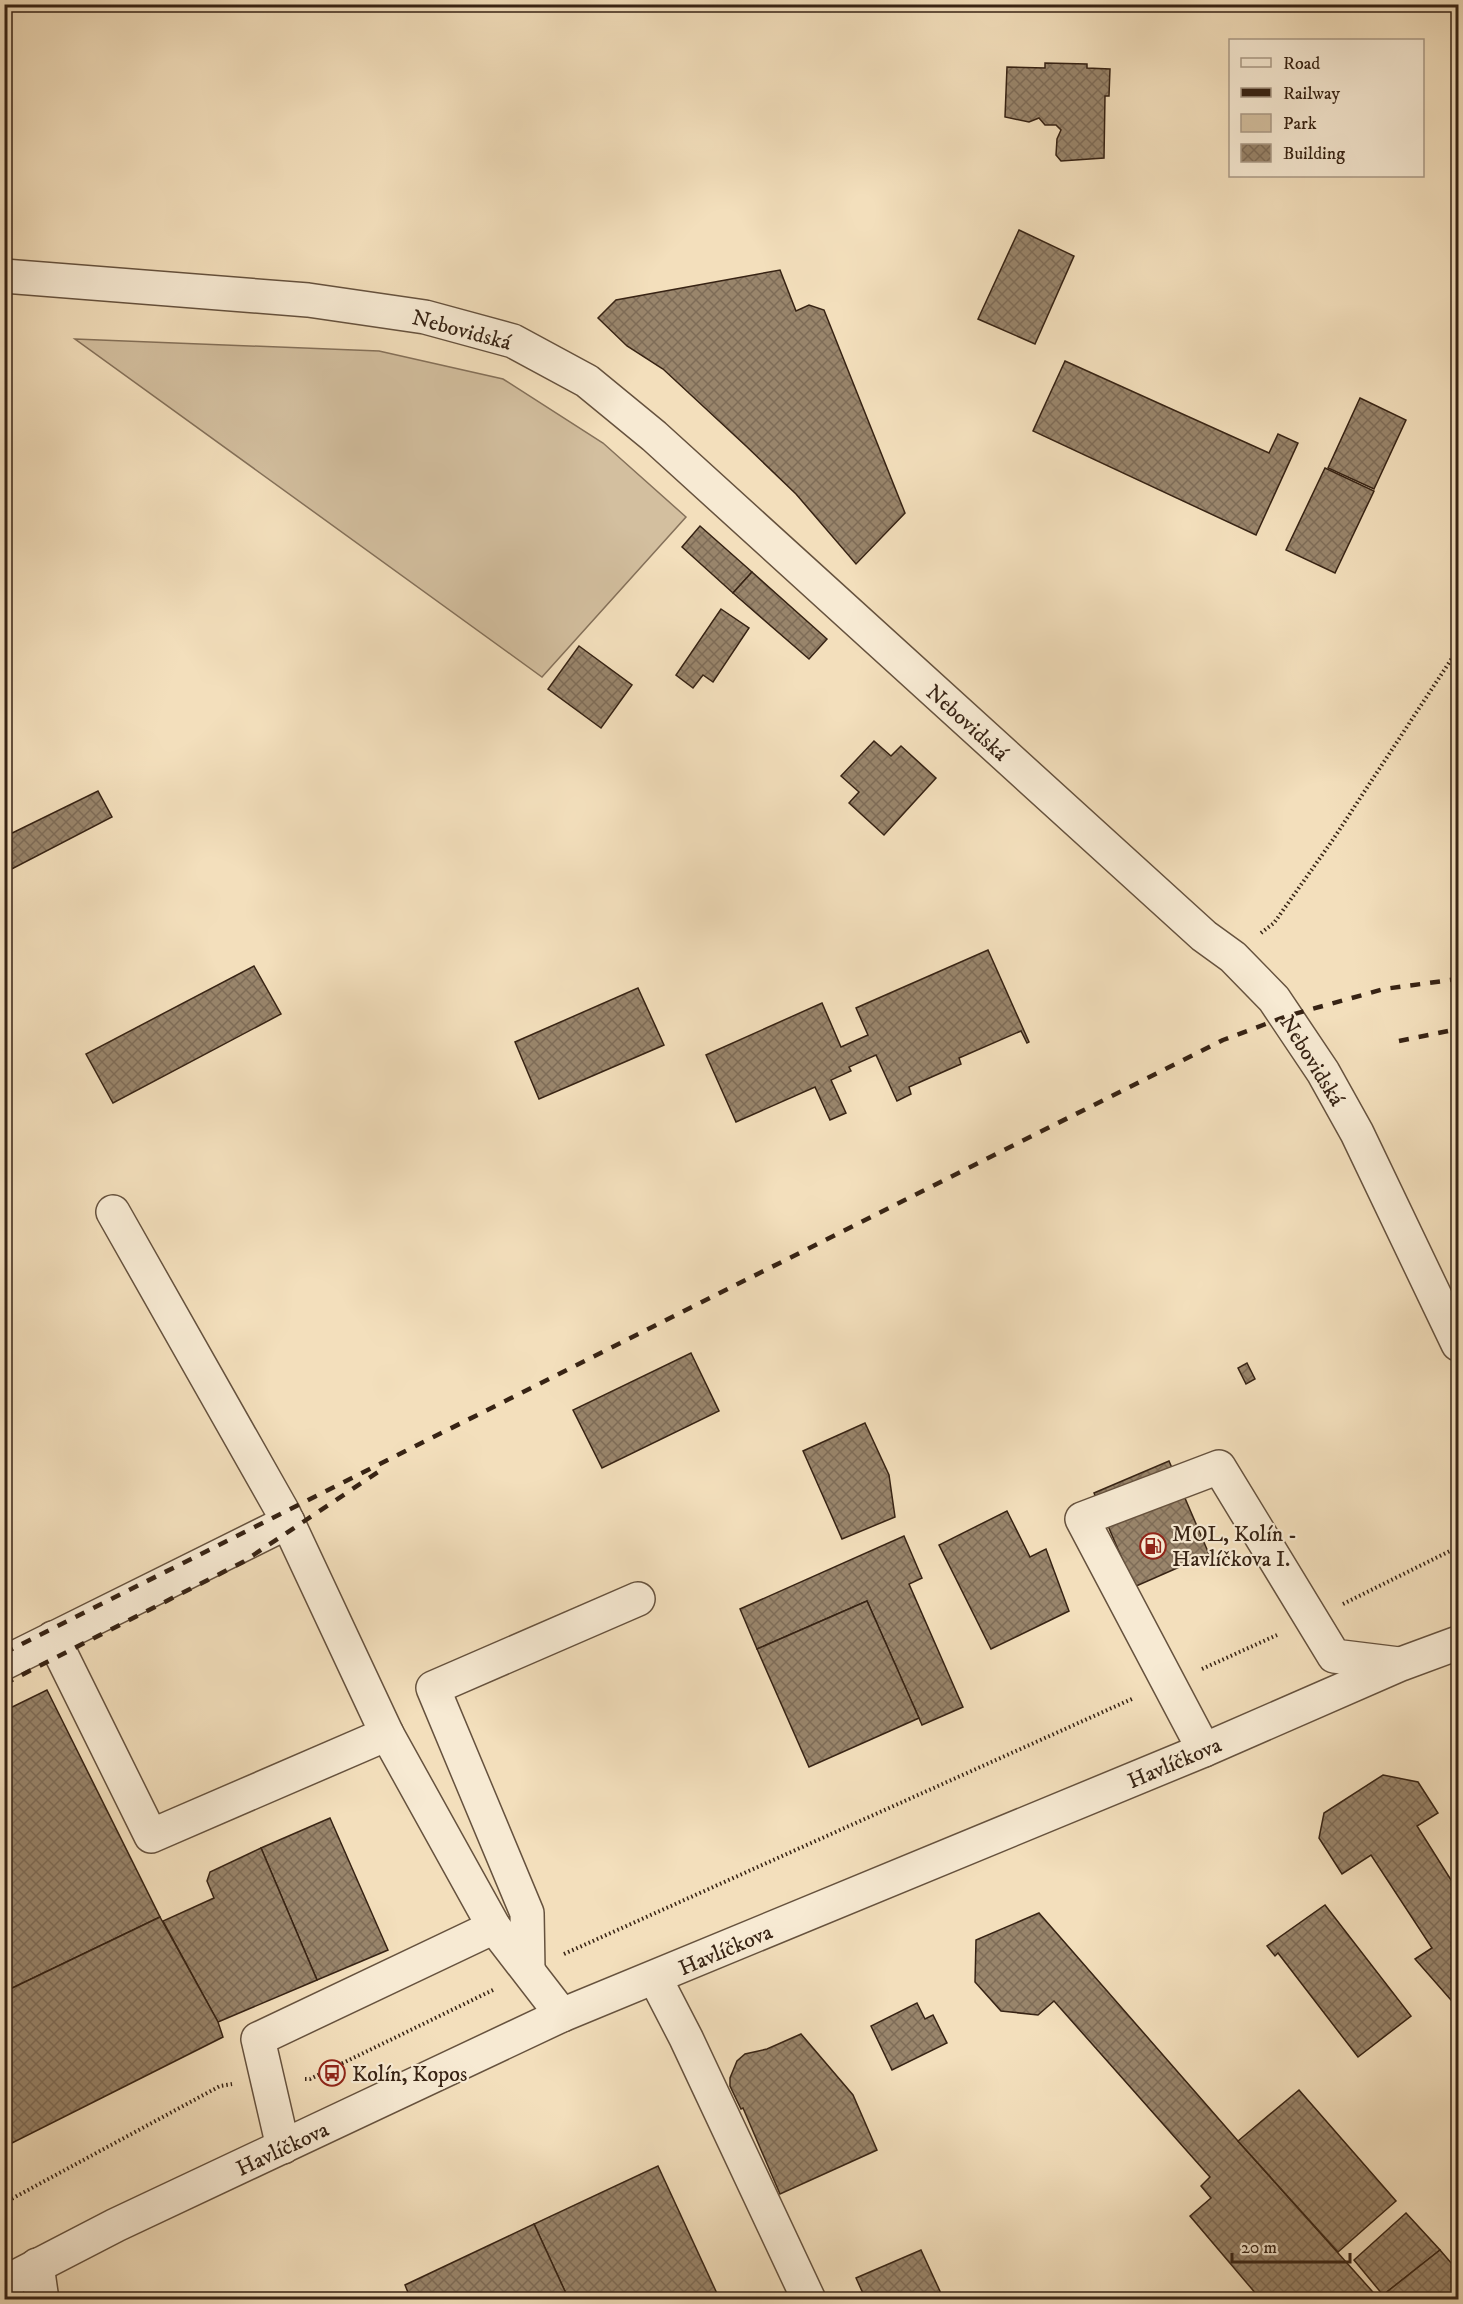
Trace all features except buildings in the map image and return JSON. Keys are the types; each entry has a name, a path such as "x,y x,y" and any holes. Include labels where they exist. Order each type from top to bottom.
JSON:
{"street":[{"name":"Nebovidská","path":"4,276 308,300 426,317 513,341 587,381 654,436 1204,936 1233,957 1274,999 1323,1072 1357,1133 1458,1344"},
{"path":"113,1212 288,1522 387,1734 495,1927 562,2015"},
{"path":"1204,1750 1082,1520 1219,1467 1334,1656 1401,1664"},
{"path":"4,1663 288,1522"},
{"path":"528,1970 527,1913 433,1688 638,1599"},
{"path":"53,1638 151,1836 387,1734"},
{"name":"Havlíčkova","path":"4,2283 116,2225 562,2015 1204,1750 1401,1664 1458,1643"},
{"path":"283,2147 258,2039 495,1927"},
{"path":"655,1978 686,2038 809,2300"},
{"path":"38,2265 42,2300"}],"path":[{"path":"1233,957 1274,923 1332,841 1458,649"},
{"path":"4,2203 220,2086 267,2078 310,2079 475,2001 528,1970 1312,1619 1458,1547"}],"green space":[{"path":"75,339 379,351 503,379 603,443 686,517 542,677"}],"railway":[{"path":"4,1653 1223,1040 1287,1016 1384,989 1458,979"},
{"path":"1399,1041 1458,1029"},
{"path":"4,1684 243,1562 378,1472"}],"place":[{"name":"MOL, Kolín - Havlíčkova I.","path":"1153,1546"},
{"name":"Kolín, Kopos","path":"332,2073"}]}
